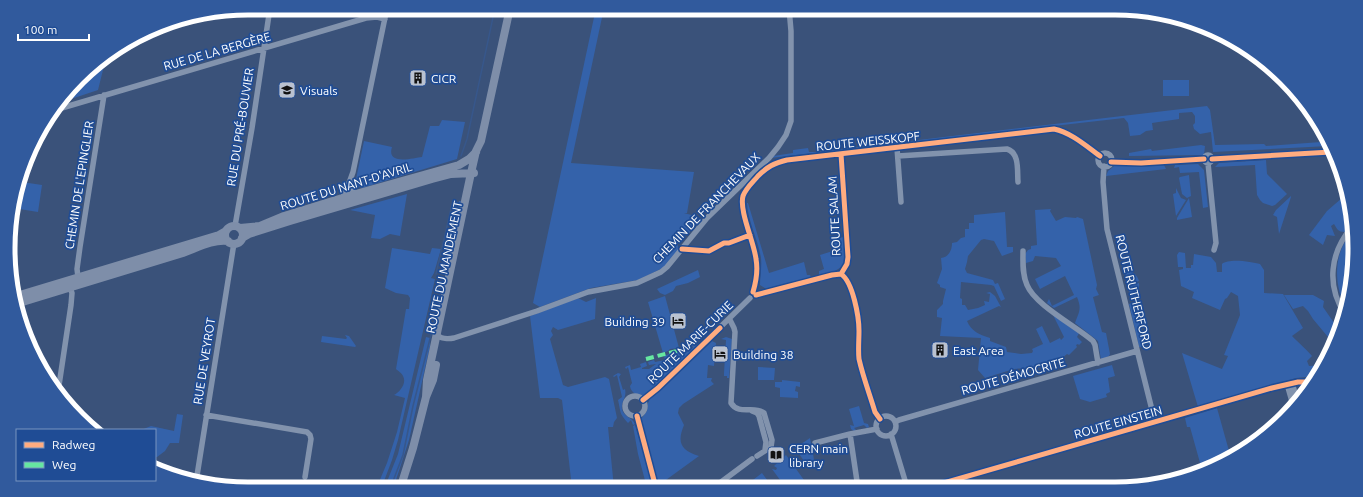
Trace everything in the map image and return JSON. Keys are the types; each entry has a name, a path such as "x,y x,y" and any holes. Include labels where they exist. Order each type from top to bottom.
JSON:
{"main road":[{"name":"ROUTE DU MANDEMENT","path":"402,482 432,380 468,187 481,152 481,141 508,15"},
{"name":"ROUTE DU MANDEMENT","path":"439,336 476,151 481,141"},
{"name":"ROUTE DU NANT-D'AVRIL","path":"237,227 260,226 341,202 451,174 459,170 476,151"},
{"name":"ROUTE DU NANT-D'AVRIL","path":"242,238 249,234 341,202 352,195 459,170 473,171"},
{"path":"459,170 468,187"},
{"path":"19,295 212,237 226,231 229,228 237,227 242,231 242,238 239,242 220,241 208,244 21,302"},
{"path":"226,231 226,237 231,242"}],"street":[{"name":"RUE DU PRÉ-BOUVIER","path":"237,227 269,15"},
{"path":"341,202 351,177 386,15"},
{"name":"CHEMIN DE FRANCHEVAUX","path":"439,336 454,338 537,311 588,292 641,282 664,270 708,218 775,151 786,135 791,111 791,31 789,15"},
{"name":"RUE DE LA BERGÈRE","path":"62,108 366,18 377,17 385,19"},
{"name":"CHEMIN DE L'EPINGLIER","path":"78,277 80,247 104,96"},
{"name":"ROUTE WEISSKOPF","path":"755,294 757,264 743,209 743,198 751,184 768,167 779,162 1054,129 1074,137 1100,156"},
{"path":"897,148 901,202"},
{"path":"898,156 1007,149 1011,150 1015,155 1018,182"},
{"path":"1111,162 1112,158 1108,154 1103,154 1100,156 1099,162 1104,166 1108,166 1111,162 1141,163 1208,160 1327,152"},
{"name":"ROUTE SALAM","path":"840,274 847,264 848,257 841,154"},
{"path":"1208,160 1216,242 1214,250"},
{"name":"ROUTE RUTHERFORD","path":"1104,166 1103,182 1107,229 1155,422"},
{"path":"351,177 353,185 352,195"},
{"path":"1341,306 1334,288 1334,264 1337,250 1348,233"},
{"path":"682,249 709,251 724,243 729,243 750,235"},
{"name":"RUE DE VEYROT","path":"197,476 231,242"},
{"path":"1023,251 1024,274 1026,284 1030,290 1056,314 1093,341 1098,363"},
{"path":"755,294 762,294 832,274 840,274 846,278 856,308 859,330 859,358 875,412 880,419"},
{"path":"755,285 762,294"},
{"path":"59,385 71,305 72,293 70,288"},
{"name":"ROUTE MARIE-CURIE","path":"643,400 658,388 730,320 750,298 750,294 755,294"},
{"path":"730,320 734,328 735,335 731,403 736,408 754,412 758,416 766,445 765,450"},
{"name":"ROUTE DÉMOCRITE","path":"895,422 1137,351"},
{"name":"ROUTE EINSTEIN","path":"947,482 1287,384 1307,381"},
{"path":"1294,383 1293,386 1296,395"},
{"path":"1287,384 1292,400"},
{"path":"635,396 643,400 645,410 640,415 631,415 628,413 625,408 625,404 629,399 635,396"},
{"path":"721,482 772,445 771,436 764,413 758,410 750,411"},
{"path":"206,415 308,432 310,434 310,439 304,477"},
{"path":"637,416 654,482"},
{"path":"884,416 895,422 895,429 887,436 882,435 877,429 877,423 884,416"},
{"path":"815,443 877,429"},
{"path":"850,434 857,482"},
{"path":"891,434 905,482"},
{"path":"764,436 768,438 771,436"}],"shaded area":[{"path":"595,15 603,15 571,163 694,172 687,213 684,213 695,216 692,230 690,230 690,233 679,231 677,243 679,249 665,267 638,280 591,288 540,307 533,303"},
{"path":"104,64 98,90 69,100 83,83"},
{"path":"1163,80 1189,80 1189,96 1163,96"},
{"path":"1207,106 1210,110 1215,145 1264,144 1266,146 1321,142 1321,139 1325,146 1213,152 1211,132 1200,134 1194,129 1193,125 1195,123 1195,116 1192,112 1179,113 1179,119 1152,123 1153,130 1146,131 1140,135 1130,136 1128,123 1124,118 770,158 773,156 793,153 793,150 808,148 809,152"},
{"path":"442,120 465,122 457,159 362,188 358,186 356,179 364,141 392,147 391,153 396,159 401,160 422,157 430,126 439,126"},
{"path":"1201,145 1205,146 1204,155 1129,156 1129,153 1151,149 1152,151"},
{"path":"1266,160 1267,174 1287,194 1272,206 1263,203 1257,195 1255,165 1215,167 1219,163"},
{"path":"1198,164 1204,170 1208,207 1203,208 1199,172 1180,173 1179,167 1174,168 1175,165"},
{"path":"1164,165 1166,169 1106,176 1108,171 1114,166"},
{"path":"1189,175 1191,196 1187,198 1182,194 1179,178"},
{"path":"24,182 42,185 38,212 18,209"},
{"path":"1176,188 1181,198 1186,200 1176,216 1173,194 1176,193"},
{"path":"407,194 400,236 390,234 380,239 371,238 375,215 350,210"},
{"path":"1291,196 1279,234 1277,217 1273,215 1276,210"},
{"path":"1189,198 1192,217 1177,220 1177,218"},
{"path":"1342,198 1346,230 1345,232 1339,231 1334,224 1331,226 1335,236 1327,235 1323,245 1309,235 1327,211"},
{"path":"459,201 461,201 446,275 442,274"},
{"path":"747,203 769,273 804,262 807,275 810,275 811,277 768,290 760,285 761,258 749,217"},
{"path":"1051,209 1050,211 1056,221 1065,217 1077,217 1083,219 1097,285 1096,289 1099,295 1093,297 1102,332 1106,333 1110,354 1101,360 1098,341 1075,323 1080,308 1077,297 1054,308 1047,303 1049,299 1052,306 1074,295 1065,276 1040,289 1035,279 1061,266 1056,258 1035,256 1033,261 1026,263 1025,254 1031,249 1031,246 1037,245 1035,210"},
{"path":"1005,212 1007,247 1013,247 1013,252 1002,256 994,241 984,239 981,240 968,256 965,269 967,273 993,280 995,284 998,283 1005,299 1001,301 994,286 961,282 960,298 962,299 962,305 965,305 968,310 985,305 984,301 989,302 990,294 986,293 990,292 995,296 1001,307 999,306 967,321 976,332 990,338 990,341 1006,347 1007,352 1021,354 1032,353 1032,349 1043,344 1036,329 1042,326 1050,343 1060,338 1061,340 1064,337 1053,315 1079,333 1077,337 1082,342 1079,345 1076,345 1077,347 1069,355 1067,354 1061,359 1060,358 1045,367 1014,369 985,378 978,370 981,338 940,336 942,318 937,317 937,310 943,304 946,289 940,287 937,283 942,269 941,258 950,253 952,243 965,237 965,229 969,229 969,223 974,223 974,215"},
{"path":"843,237 845,254 844,263 832,272 819,275 819,271 824,269 820,255 836,250 833,240"},
{"path":"1348,238 1348,264 1342,300 1337,280 1337,270 1341,249"},
{"path":"392,248 430,254 432,248 441,249 434,273 431,278 435,279 398,440 384,482 379,482 397,432 405,398 394,395 401,390 404,382 401,373 396,369 406,309 409,309 410,298 408,295 396,293 385,288"},
{"path":"1179,252 1185,253 1186,268 1191,268 1191,265 1193,265 1194,254 1211,257 1216,263 1217,272 1222,272 1222,264 1230,261 1260,264 1264,270 1264,293 1283,294 1303,328 1292,336 1312,356 1307,361 1309,366 1317,365 1309,377 1296,378 1198,407 1182,353 1222,369 1228,356 1224,355 1240,315 1238,296 1231,292 1225,299 1220,310 1192,298 1194,292 1181,286 1179,270 1183,269 1183,267 1178,267 1177,255"},
{"path":"1124,268 1137,276 1139,281 1130,284 1139,283 1138,292 1131,299"},
{"path":"698,270 700,277 688,283 676,286 673,291 665,295 660,293 657,289"},
{"path":"1284,295 1313,295 1324,301 1323,307 1336,325 1330,339 1303,306 1293,309"},
{"path":"665,296 679,348 670,349 663,353 648,302"},
{"path":"578,298 586,302 596,298 595,319 558,330 553,327 551,331 553,335 550,339 563,385 568,387 605,377 609,379 617,418 613,427 608,427 613,482 571,482 562,400 558,398 540,398 530,316"},
{"path":"1132,303 1133,307 1136,306 1145,346 1139,347 1129,304"},
{"path":"345,335 349,336 356,346 321,342 322,336 346,339 347,338"},
{"path":"426,337 430,338 430,346 409,440 395,482 387,482 398,454"},
{"path":"726,337 732,339 729,378 724,376 726,340 721,339"},
{"path":"712,341 716,343 714,366 708,365 707,378 712,378 711,381 714,384 683,404 679,408 678,413 684,425 681,436 682,445 688,451 699,456 663,482 658,482 641,423 641,419 647,411 650,399"},
{"path":"695,344 697,346 658,386 645,395 639,395 633,392 630,386 632,383 628,367 626,369 625,367 630,365 631,370 641,367 640,364 646,362 647,366 642,369 649,369 656,364 649,365 648,362 654,360 655,362 665,360 664,356 669,354 674,355 675,352 681,352 693,348 692,345"},
{"path":"1112,365 1115,376 1108,378 1110,392 1106,394 1107,397 1090,402 1080,399 1073,376"},
{"path":"758,367 775,368 774,380 758,380"},
{"path":"618,373 621,374 619,377 623,390 625,389 622,409 624,414 634,422 635,424 633,425 631,420 628,423 621,413 618,400 622,397 617,375 614,377 613,376"},
{"path":"782,380 800,382 800,387 796,386 795,391 798,392 798,398 780,397 780,388 775,387 775,382 782,382"},
{"path":"859,406 864,423 868,424 869,427 867,428 864,425 854,428 856,430 854,431 851,429 850,425 854,426 849,409"},
{"path":"1217,408 1229,452 1201,465 1190,427 1187,427 1185,418"},
{"path":"177,414 183,415 179,443 170,443 165,451 156,457 156,429 144,429 151,426 174,431"},
{"path":"635,425 651,482 645,482 633,426"},
{"path":"810,438 814,466 810,459 804,461 795,448"},
{"path":"786,455 804,480 797,482 782,482 772,469 776,470 777,468 774,466"},
{"path":"762,473 769,482 750,482"}],"waterway":[{"path":"461,156 467,139 494,15"},
{"path":"436,274 453,200"},
{"path":"393,482 403,455 413,406 437,311 443,279"}],"marked path":[{"path":"646,359 680,350"}],"cycle path":[{"path":"753,292 757,263 743,210 743,196 761,173 778,162 1054,129 1073,137 1100,156"},
{"path":"1212,159 1327,152"},
{"path":"841,154 848,257 847,264 841,274"},
{"path":"1111,162 1141,163 1204,159"},
{"path":"682,249 709,251 724,243 729,243 750,235"},
{"path":"841,274 849,284 852,292 859,325 859,359 875,412 880,419"},
{"path":"756,295 841,274"},
{"path":"643,400 658,388 720,328"},
{"path":"947,482 1272,388 1298,382 1306,382"},
{"path":"637,416 654,482"}],"place":[{"name":"CICR","path":"418,78"},
{"name":"Visuals","path":"287,90"},
{"name":"Building 39","path":"678,321"},
{"name":"East Area","path":"940,350"},
{"name":"Building 38","path":"720,354"},
{"name":"CERN main library","path":"776,455"}]}
